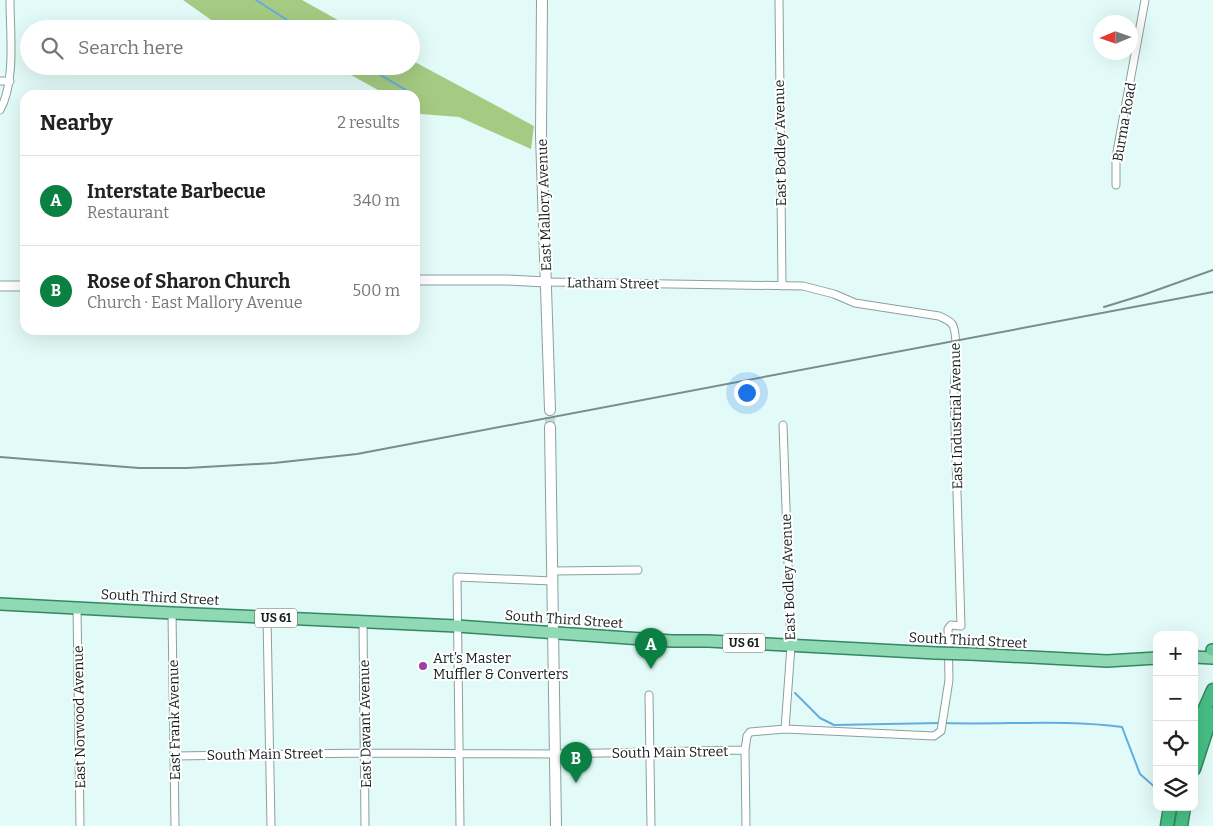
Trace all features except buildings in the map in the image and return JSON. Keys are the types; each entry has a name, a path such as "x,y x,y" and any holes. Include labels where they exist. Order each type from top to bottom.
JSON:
{"highway":[{"path":"1198,724 1213,690"},
{"path":"1195,766 1213,714"},
{"path":"1167,826 1169,811"},
{"path":"1180,826 1183,811"}],"main road":[{"name":"East Mallory Avenue","path":"542,0 541,134 550,410"},
{"path":"550,427 556,826"},
{"name":"South Third Street","path":"0,604 172,614 457,626 674,641 1107,661 1153,658"},
{"path":"1198,656 1212,654"}],"street":[{"path":"0,110 10,81 10,0"},
{"name":"East Bodley Avenue","path":"779,0 782,286"},
{"name":"Burma Road","path":"1116,185 1116,158 1145,0"},
{"path":"0,81 10,81"},
{"name":"Latham Street","path":"420,280 782,286"},
{"path":"0,286 20,286"},
{"name":"East Industrial Avenue","path":"782,286 803,286 834,294 855,303 930,314 944,318 952,325 956,356 954,392 961,626"},
{"name":"East Bodley Avenue","path":"783,425 791,646 785,729"},
{"path":"460,826 457,576 553,576 638,570"},
{"name":"East Norwood Avenue","path":"77,607 80,826"},
{"name":"East Frank Avenue","path":"172,614 176,826"},
{"path":"266,617 271,826"},
{"name":"East Davant Avenue","path":"363,622 365,826"},
{"name":"South Main Street","path":"175,756 365,753 555,754 744,750 747,736 750,732 785,729 934,736 941,732 950,680 948,629 951,625 961,626"},
{"path":"649,694 651,826"},
{"path":"744,750 746,826"}],"green space":[{"path":"183,0 302,0 338,20 211,20"},
{"path":"420,65 534,126 531,149 459,117 420,114 420,90 378,90 351,75 420,75"}],"waterway":[{"path":"256,0 287,20"},
{"path":"380,75 406,90"},
{"path":"795,693 820,718 834,725 941,723"},
{"path":"945,723 1078,723 1122,727 1140,774 1153,785"}],"tunnel":[{"path":"550,410 550,427"}],"railway":[{"path":"1104,307 1213,270"},
{"path":"0,457 139,468 187,468 274,463 357,454 1213,292"}],"place":[{"name":"Art’s Master Muffler & Converters","path":"423,666"},
{"name":"Interstate Barbecue","path":"651,669"},
{"name":"Rose of Sharon Church","path":"576,783"}]}
